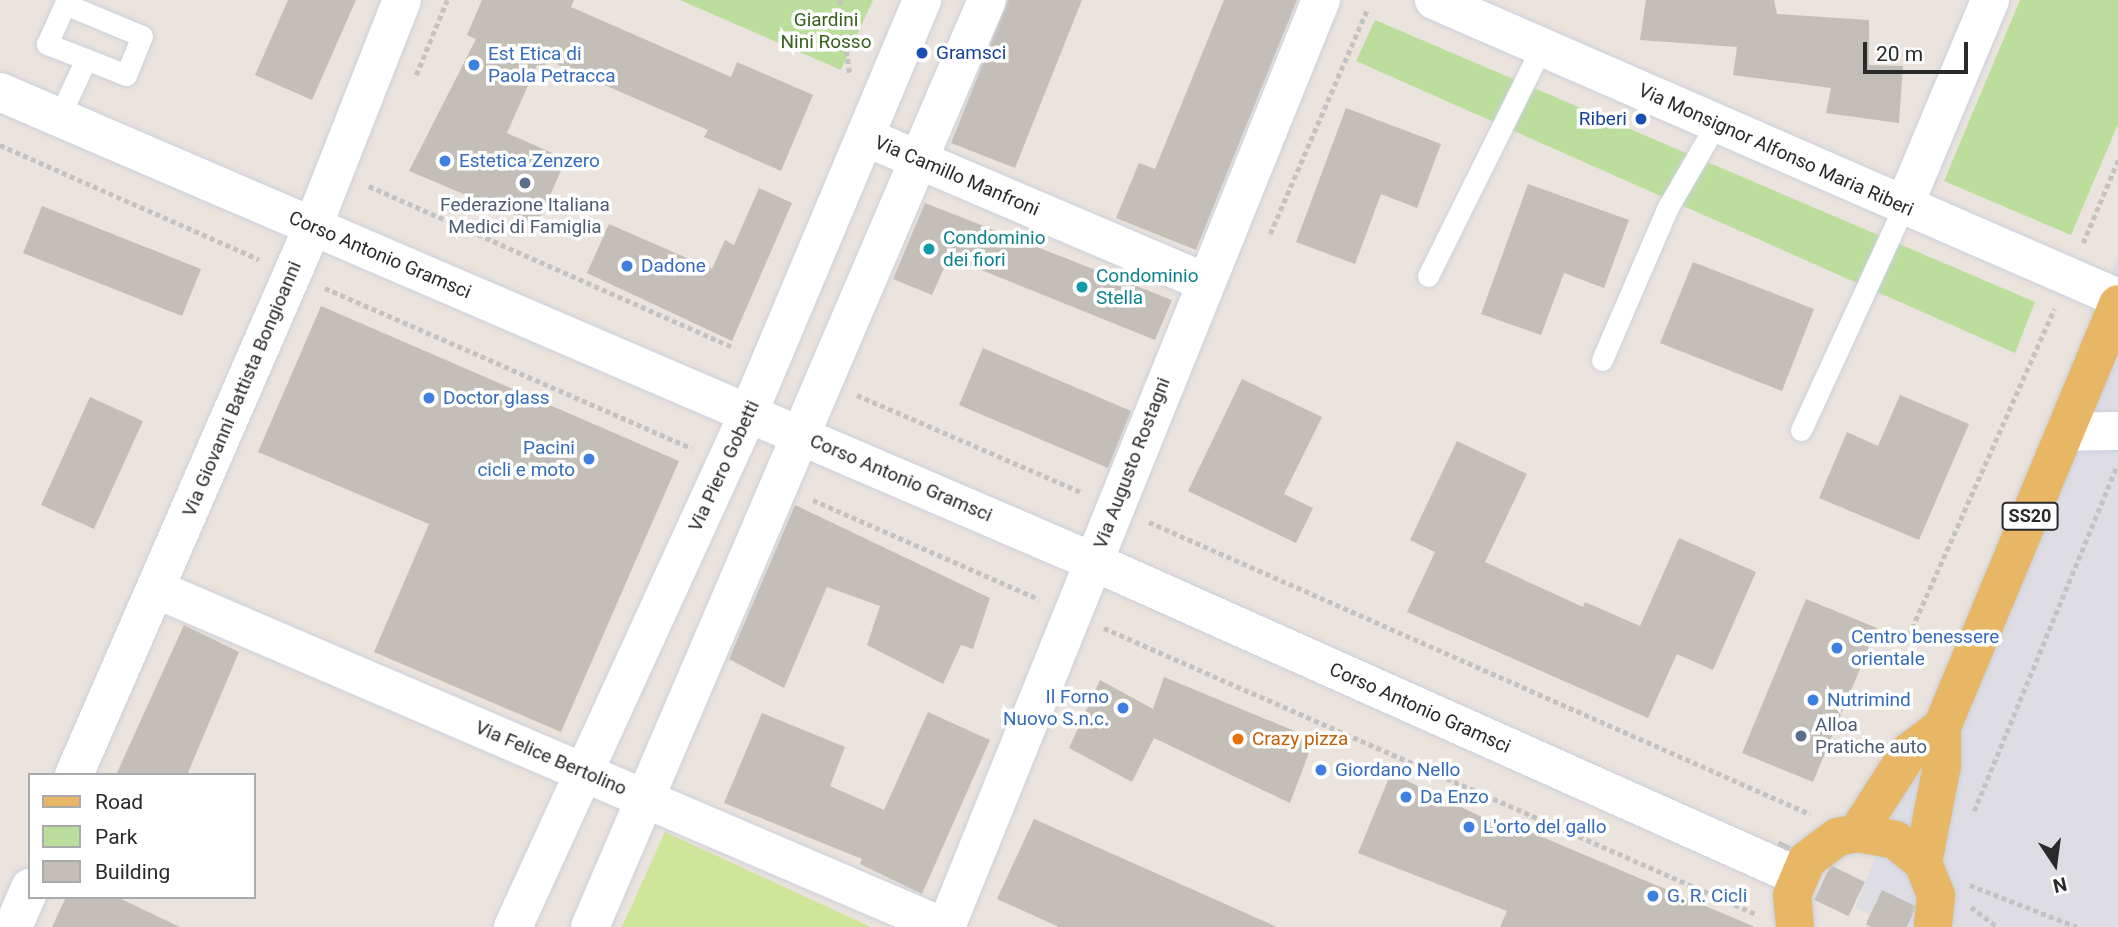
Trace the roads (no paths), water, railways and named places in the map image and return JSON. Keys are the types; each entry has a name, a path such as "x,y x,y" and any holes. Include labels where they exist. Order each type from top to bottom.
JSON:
{"main road":[{"name":"SS20","path":"1939,871 1942,727 2118,304"},
{"path":"1857,833 1909,752 1942,727"},
{"path":"1777,924 1797,876 1822,847 1857,833 1895,840 1939,871 1933,927"}],"street":[{"name":"Via Giovanni Battista Bongioanni","path":"75,773 158,590 293,274 402,0"},
{"name":"Via Piero Gobetti","path":"513,927 580,771 750,412 922,0"},
{"path":"590,927 821,380 987,0"},
{"name":"Via Augusto Rostagni","path":"945,927 1094,562 1203,281 1321,0"},
{"name":"Via Monsignor Alfonso Maria Riberi","path":"1434,0 2118,299"},
{"path":"1904,206 1984,2"},
{"name":"Corso Antonio Gramsci","path":"0,92 1094,562 1797,876"},
{"name":"Via Camillo Manfroni","path":"865,137 1203,281"},
{"path":"2065,432 2118,432"},
{"name":"Via Felice Bertolino","path":"158,590 945,927"}],"lane":[{"path":"1428,276 1541,48"},
{"path":"59,117 86,60"},
{"path":"1602,360 1667,209 1716,124"},
{"path":"1801,430 1904,206"}],"tunnel":[{"path":"1771,858 1915,927"}],"place":[{"name":"Gramsci","path":"922,53"},
{"name":"Est Etica di Paola Petracca","path":"474,65"},
{"name":"Riberi","path":"1641,119"},
{"name":"Estetica Zenzero","path":"445,161"},
{"name":"Federazione Italiana Medici di Famiglia","path":"525,183"},
{"name":"Condominio dei fiori","path":"929,249"},
{"name":"Dadone","path":"627,266"},
{"name":"Condominio Stella","path":"1082,287"},
{"name":"Doctor glass","path":"429,398"},
{"name":"Pacini cicli e moto","path":"589,459"},
{"name":"Centro benessere orientale","path":"1837,648"},
{"name":"Nutrimind","path":"1813,700"},
{"name":"Il Forno Nuovo S.n.c.","path":"1123,708"},
{"name":"Alloa Pratiche auto","path":"1801,736"},
{"name":"Crazy pizza","path":"1238,739"},
{"name":"Giordano Nello","path":"1321,770"},
{"name":"Da Enzo","path":"1406,797"},
{"name":"L'orto del gallo","path":"1469,827"},
{"name":"G. R. Cicli","path":"1653,896"}],"park label":[{"name":"Giardini Nini Rosso","path":"826,31"}]}
